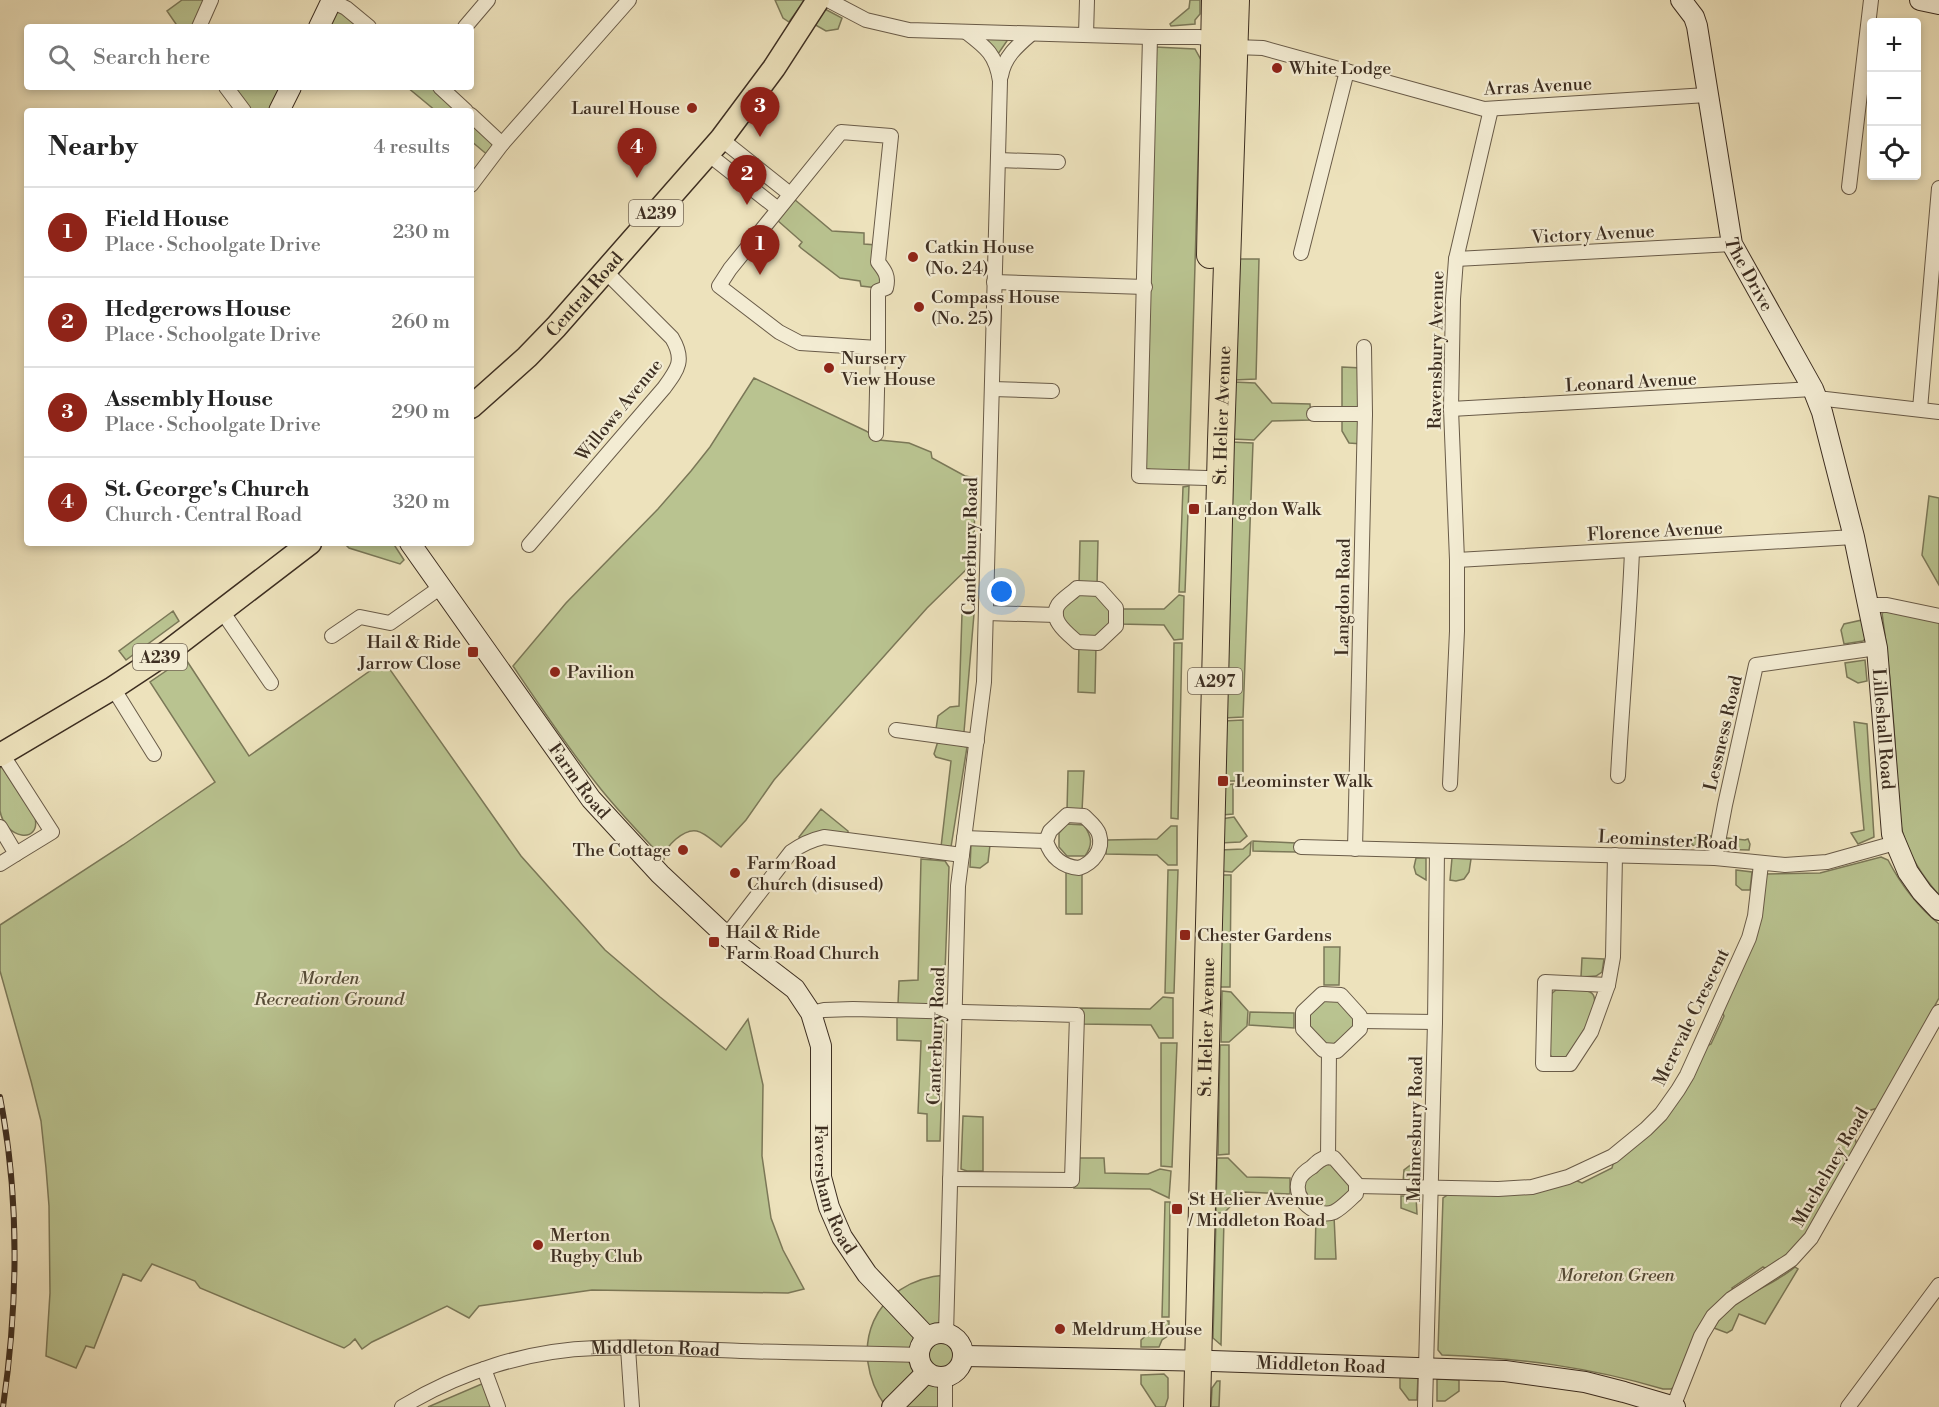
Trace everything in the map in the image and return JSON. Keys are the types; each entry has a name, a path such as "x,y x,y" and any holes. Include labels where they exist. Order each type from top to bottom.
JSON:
{"highway":[{"name":"St. Helier Avenue","path":"1183,1407 1192,1361 1221,440 1224,43 1215,0"},
{"name":"St. Helier Avenue","path":"1197,1407 1192,1361 1207,478 1224,43 1236,0"}],"main road":[{"name":"Central Road","path":"474,404 527,357 556,327 714,146 774,68 818,0"},
{"name":"A239","path":"1,754 169,651 306,546"}],"street":[{"path":"200,24 211,0"},
{"path":"320,24 332,0 365,24"},
{"path":"468,24 488,0"},
{"path":"474,181 502,144 629,0"},
{"name":"Arras Avenue","path":"828,0 866,20 909,30 1199,37 1263,48 1484,109 1707,95"},
{"path":"1086,34 1087,0"},
{"name":"The Drive","path":"1681,0 1694,17 1697,26 1732,244 1815,394 1854,537"},
{"path":"1849,187 1871,0"},
{"path":"1920,0 1939,4"},
{"name":"Canterbury Road","path":"931,1342 950,1179 957,920 962,855 984,682 992,389 1000,81 994,58 984,46 966,32"},
{"path":"1000,81 1002,70 1010,54 1031,34"},
{"name":"St. Helier Avenue","path":"1150,37 1139,476 1207,478"},
{"path":"1301,253 1347,71"},
{"path":"228,90 242,108"},
{"path":"280,108 290,90"},
{"path":"443,90 463,108"},
{"name":"Ravensbury Avenue","path":"1450,784 1458,560 1451,409 1453,299 1456,259 1491,109"},
{"path":"474,118 502,144"},
{"path":"876,434 878,348 878,291 886,288 887,278 878,262 891,136 841,132 730,269 719,286 779,332 794,340 810,345 878,348"},
{"path":"714,146 790,194"},
{"path":"714,146 778,209"},
{"path":"806,150 819,157"},
{"path":"998,160 1058,162"},
{"path":"1920,409 1939,188"},
{"name":"Victory Avenue","path":"1456,259 1732,244"},
{"name":"Willows Avenue","path":"529,545 664,388 677,371 680,361 678,348 672,338 605,271"},
{"path":"994,282 1145,287"},
{"name":"Langdon Road","path":"1355,849 1365,414 1364,347"},
{"path":"992,389 1052,391"},
{"name":"Leonard Avenue","path":"1451,409 1815,394 1939,412"},
{"path":"1314,414 1365,414"},
{"name":"Florence Avenue","path":"1458,560 1854,537"},
{"name":"Lilleshall Road","path":"1854,537 1877,648 1890,815 1895,843 1902,862 1915,884 1939,910"},
{"name":"Farm Road","path":"412,546 591,799 660,874 726,936 786,981 803,999 811,1013"},
{"path":"1618,776 1626,647 1630,623 1632,551"},
{"path":"332,636 360,617 390,623 441,587"},
{"path":"1077,588 1099,589 1116,608 1116,626 1098,643 1077,642 1058,624 1056,615 1058,605 1077,588"},
{"path":"1868,605 1887,605 1939,616"},
{"path":"222,611 271,683"},
{"path":"986,613 1056,615"},
{"name":"Lessness Road","path":"1715,858 1756,665 1877,648"},
{"path":"112,688 154,754"},
{"path":"896,730 977,741"},
{"path":"0,864 52,832 1,754"},
{"path":"0,827 16,854"},
{"path":"726,936 791,852 812,839 824,837 962,855"},
{"path":"964,838 1046,841"},
{"name":"Leominster Road","path":"1437,851 1715,858 1761,864 1793,865 1827,862 1895,843"},
{"path":"1301,847 1437,851"},
{"name":"Malmesbury Road","path":"1425,1407 1437,851"},
{"path":"1608,985 1545,982 1543,1064 1570,1064 1594,1026 1608,985 1613,957 1615,855"},
{"name":"Merevale Crescent","path":"1357,1186 1498,1189 1532,1187 1584,1171 1613,1156 1646,1129 1671,1100 1687,1075 1749,938 1755,916 1761,864"},
{"path":"1323,994 1341,995 1360,1016 1361,1021 1360,1029 1337,1051 1329,1052 1323,1050 1303,1029 1303,1012 1323,994"},
{"path":"811,1013 853,1009 1077,1015 1072,1180 950,1179"},
{"name":"Muchelney Road","path":"1674,1407 1701,1336 1713,1316 1731,1299 1791,1260 1811,1238 1939,1012"},
{"name":"Faversham Road","path":"811,1013 821,1046 821,1177 829,1207 842,1237 867,1274 931,1342"},
{"path":"1361,1021 1435,1022"},
{"path":"1328,1156 1329,1052"},
{"path":"1328,1156 1334,1158 1357,1186 1356,1194 1336,1211 1322,1214 1310,1207 1299,1194 1299,1181 1309,1169 1328,1156"},
{"path":"1848,1407 1939,1284"},
{"path":"892,1407 936,1375 954,1372 959,1367 964,1356 959,1341 953,1336 931,1342 922,1367 936,1375 945,1407"},
{"name":"Middleton Road","path":"402,1407 460,1377 553,1352 595,1348 931,1342"},
{"path":"628,1348 632,1407"},
{"name":"Middleton Road","path":"964,1356 1505,1371 1604,1386 1674,1407"},
{"path":"484,1369 498,1407"}],"green space":[{"path":"182,0 208,0 195,24 176,24 167,11"},
{"path":"775,0 805,0 789,22 783,18"},
{"path":"1190,0 1200,0 1200,14 1195,24 1171,26 1170,24 1189,8"},
{"path":"334,4 361,24 324,24"},
{"path":"823,8 842,18 838,29 826,31 812,23"},
{"path":"985,37 1009,38 998,54"},
{"path":"1155,47 1195,49 1201,60 1189,470 1186,474 1181,475 1147,469 1143,465"},
{"path":"231,90 287,90 278,108 246,108"},
{"path":"411,90 440,90 460,108 432,108"},
{"path":"474,122 499,144 490,157 474,144"},
{"path":"794,199 832,231 864,233 864,244 877,245 883,285 878,288 861,286 860,281 840,278 801,248 799,246 802,242 777,220"},
{"path":"1238,259 1259,259 1256,379 1234,380"},
{"path":"1342,367 1362,368 1362,412 1342,411"},
{"path":"754,378 866,431 879,440 909,443 931,452 932,458 965,476 976,478 973,563 927,608 803,747 774,780 746,820 721,847 705,834 689,831 671,843 664,859 596,783 513,666 566,603 658,509 691,471 710,447"},
{"path":"1234,382 1255,383 1272,403 1310,404 1311,420 1272,421 1254,440 1232,439"},
{"path":"1342,416 1363,416 1362,444 1349,443 1342,431"},
{"path":"1231,442 1253,443 1243,717 1224,718"},
{"path":"1189,486 1185,592 1179,592 1183,487"},
{"path":"1929,496 1939,498 1939,585 1922,555"},
{"path":"1080,541 1098,541 1097,586 1079,586"},
{"path":"347,546 395,546 404,560 400,564"},
{"path":"1078,591 1098,592 1113,609 1113,626 1097,640 1077,639 1060,622 1061,607"},
{"path":"1179,595 1184,596 1183,639 1174,640 1164,625 1119,624 1119,609 1164,609"},
{"path":"173,611 179,621 126,660 119,651"},
{"path":"1887,611 1939,621 1939,895 1914,861 1904,837 1900,818 1892,704 1882,613"},
{"path":"962,613 974,614 964,732 936,729 938,716 950,707 959,706"},
{"path":"1862,620 1865,639 1844,644 1841,630 1844,624"},
{"path":"1174,643 1182,643 1178,819 1171,818"},
{"path":"1079,644 1096,645 1095,693 1078,692"},
{"name":"Morden Recreation Ground","path":"185,658 249,756 384,661 521,856 605,950 726,1050 748,1019 763,1085 762,1156 771,1218 783,1250 804,1289 788,1293 592,1290 479,1306 469,1318 447,1306 362,1349 355,1339 344,1348 200,1288 195,1281 152,1264 141,1281 123,1274 94,1348 86,1346 76,1368 46,1356 50,1293 49,1206 41,1121 0,971 0,925 215,782 150,682"},
{"path":"1865,660 1867,681 1858,683 1847,677 1845,663"},
{"path":"1243,720 1243,781 1221,781 1223,721"},
{"path":"1854,722 1867,724 1874,837 1858,844 1851,833 1864,830"},
{"path":"938,741 967,747 951,847 941,847 951,761 936,757 934,754"},
{"path":"2,767 35,817 33,832 28,835 15,833 3,820 0,811 0,768"},
{"path":"1068,771 1084,771 1082,811 1067,811"},
{"path":"1233,784 1233,814 1222,815 1222,786"},
{"path":"821,809 848,831 848,838 802,841 799,837"},
{"path":"1234,817 1247,836 1240,842 1220,843 1221,819"},
{"path":"1067,824 1084,825 1087,829 1090,845 1085,856 1067,856 1059,847 1059,833"},
{"path":"1171,826 1177,826 1177,865 1168,865 1157,855 1106,854 1107,840 1157,839"},
{"path":"1701,835 1748,839 1749,850 1708,849 1692,845 1692,839"},
{"path":"1253,841 1296,843 1296,852 1253,851"},
{"path":"1251,842 1250,855 1232,872 1220,871 1220,850 1243,849"},
{"path":"971,845 990,845 988,862 980,868 970,867"},
{"name":"Moreton Green","path":"1881,857 1888,860 1910,895 1939,924 1939,998 1878,1108 1871,1110 1855,1138 1857,1146 1807,1235 1770,1271 1763,1267 1732,1288 1734,1292 1679,1385 1671,1389 1663,1389 1581,1369 1499,1358 1442,1355 1438,1350 1443,1198 1449,1194 1575,1180 1582,1183 1612,1168 1614,1160 1630,1149 1703,1048 1711,1044 1724,1016 1721,1009 1765,874 1820,873"},
{"path":"1416,858 1426,858 1426,880 1416,874 1414,867"},
{"path":"1452,858 1471,859 1469,872 1464,879 1450,880"},
{"path":"921,859 945,861 949,867 944,997 930,1004 898,1004 899,981 918,980"},
{"path":"1168,870 1178,870 1174,993 1165,993"},
{"path":"1736,870 1752,872 1750,890 1742,890 1736,885"},
{"path":"1066,871 1082,871 1082,914 1066,914"},
{"path":"1218,875 1231,875 1230,987 1216,987"},
{"path":"1324,947 1340,947 1339,985 1324,985"},
{"path":"1582,958 1604,959 1602,972 1596,976 1581,977"},
{"path":"1556,990 1590,992 1594,997 1594,1004 1588,1023 1568,1055 1565,1058 1553,1059 1549,1053 1550,995"},
{"path":"1222,991 1231,992 1248,1011 1247,1026 1229,1042 1221,1042"},
{"path":"1163,997 1173,998 1173,1038 1159,1038 1151,1025 1080,1024 1080,1008 1150,1009"},
{"path":"1335,999 1356,1017 1356,1027 1335,1047 1327,1047 1308,1025 1310,1013 1321,1001"},
{"path":"1250,1012 1294,1013 1294,1028 1249,1025"},
{"path":"897,1016 938,1018 944,1022 940,1141 927,1141 927,1114 918,1113 921,1041 897,1040"},
{"path":"1161,1043 1177,1043 1172,1167 1161,1166"},
{"path":"1220,1045 1229,1045 1229,1154 1218,1155"},
{"path":"963,1116 983,1117 983,1171 961,1169"},
{"path":"1075,1158 1104,1158 1105,1173 1148,1174 1160,1169 1171,1171 1169,1198 1150,1189 1074,1188"},
{"path":"1217,1158 1228,1158 1247,1177 1290,1178 1290,1194 1244,1192 1224,1213 1216,1213"},
{"path":"1417,1160 1416,1183 1403,1182 1404,1170"},
{"path":"1329,1161 1351,1181 1352,1192 1337,1206 1321,1209 1304,1193 1304,1180"},
{"path":"1401,1196 1416,1196 1417,1214 1401,1208"},
{"path":"1165,1202 1170,1202 1169,1317 1162,1317"},
{"path":"1334,1216 1336,1259 1315,1259 1316,1217"},
{"path":"1216,1218 1224,1219 1221,1345 1213,1338"},
{"path":"1795,1267 1798,1269 1765,1324 1739,1314 1732,1330 1727,1333 1714,1328 1730,1308"},
{"path":"946,1275 945,1329 927,1333 916,1342 913,1357 919,1374 886,1407 874,1385 868,1363 868,1341 874,1321 885,1304 900,1290 921,1280"},
{"path":"1162,1321 1169,1321 1169,1335 1162,1340 1159,1347 1141,1347 1141,1340"},
{"path":"940,1342 950,1346 954,1356 950,1366 940,1370 930,1366 926,1356 930,1346"},
{"path":"1164,1374 1168,1378 1168,1398 1165,1407 1156,1407 1141,1384 1141,1375"},
{"path":"1400,1374 1418,1376 1417,1400 1409,1400 1400,1388"},
{"path":"926,1379 936,1384 942,1383 942,1407 897,1407"},
{"path":"1437,1379 1459,1380 1459,1391 1445,1401 1437,1401"},
{"path":"1217,1381 1220,1381 1219,1407 1211,1407 1212,1388"},
{"path":"484,1383 491,1407 428,1407"}],"railway":[{"path":"0,1097 11,1174 15,1252 12,1330 3,1407"}],"place":[{"name":"White Lodge","path":"1277,68"},
{"name":"Laurel House","path":"692,108"},
{"name":"Assembly House","path":"760,137"},
{"name":"St. George's Church","path":"637,178"},
{"name":"Hedgerows House","path":"747,205"},
{"name":"Catkin House (No. 24)","path":"913,257"},
{"name":"Field House","path":"760,275"},
{"name":"Compass House (No. 25)","path":"919,307"},
{"name":"Nursery View House","path":"829,368"},
{"name":"Langdon Walk","path":"1194,509"},
{"name":"Hail & Ride Jarrow Close","path":"473,652"},
{"name":"Pavilion","path":"555,672"},
{"name":"Leominster Walk","path":"1223,781"},
{"name":"The Cottage","path":"683,850"},
{"name":"Farm Road Church (disused)","path":"735,873"},
{"name":"Chester Gardens","path":"1185,935"},
{"name":"Hail & Ride Farm Road Church","path":"714,942"},
{"name":"St Helier Avenue / Middleton Road","path":"1177,1209"},
{"name":"Merton Rugby Club","path":"538,1245"},
{"name":"Meldrum House","path":"1060,1329"}]}
